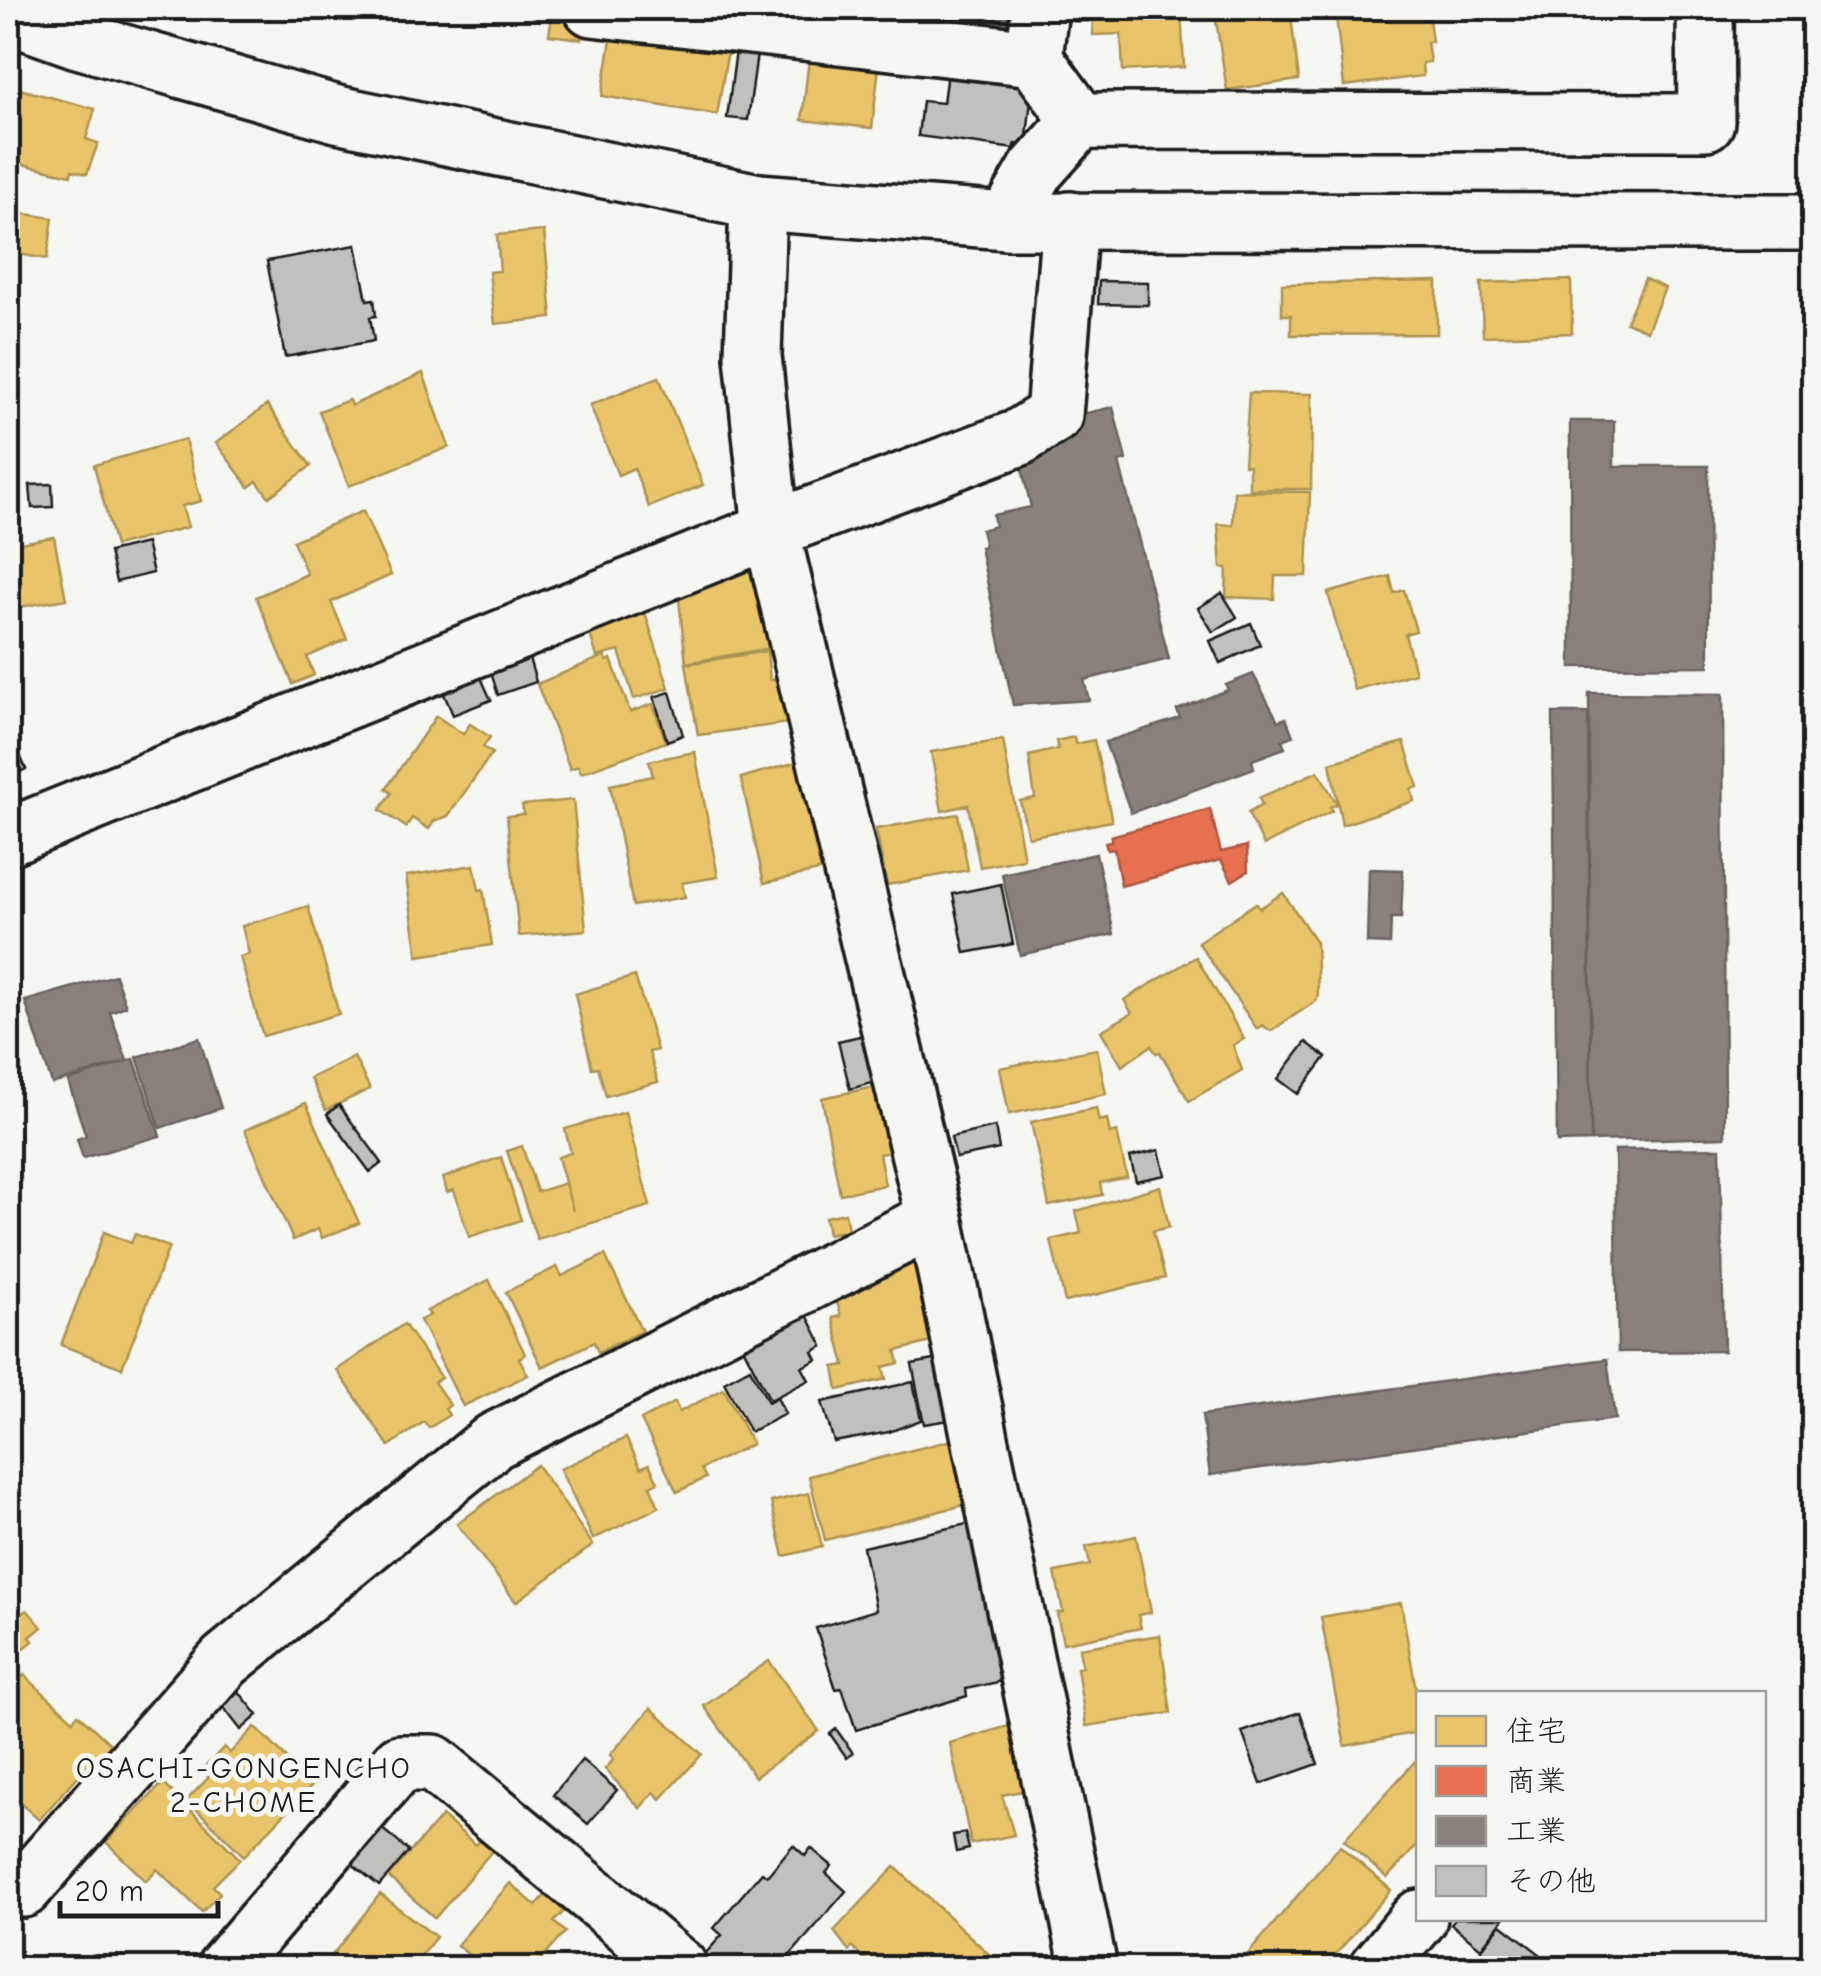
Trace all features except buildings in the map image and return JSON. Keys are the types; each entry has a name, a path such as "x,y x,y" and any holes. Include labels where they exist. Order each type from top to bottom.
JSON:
{"street":[{"path":"592,8 1037,32 1080,121"},
{"path":"1007,221 1037,169 1080,121 1706,122 1705,8"},
{"path":"8,15 78,40 337,114 758,202 1007,221 1814,222"},
{"path":"758,202 753,356 771,530 935,1218 1088,1968"},
{"path":"8,837 771,530 1018,438 1054,416 1070,220"},
{"path":"23,1889 225,1661 494,1441 935,1218"},
{"path":"225,1968 400,1763 434,1763 679,1967"},
{"path":"1378,1968 1417,1921"}],"waterway":[{"path":"972,29 1031,12"}],"district":[{"name":"OSACHI-GONGENCHO 2-CHOME","path":"244,1785"}]}
